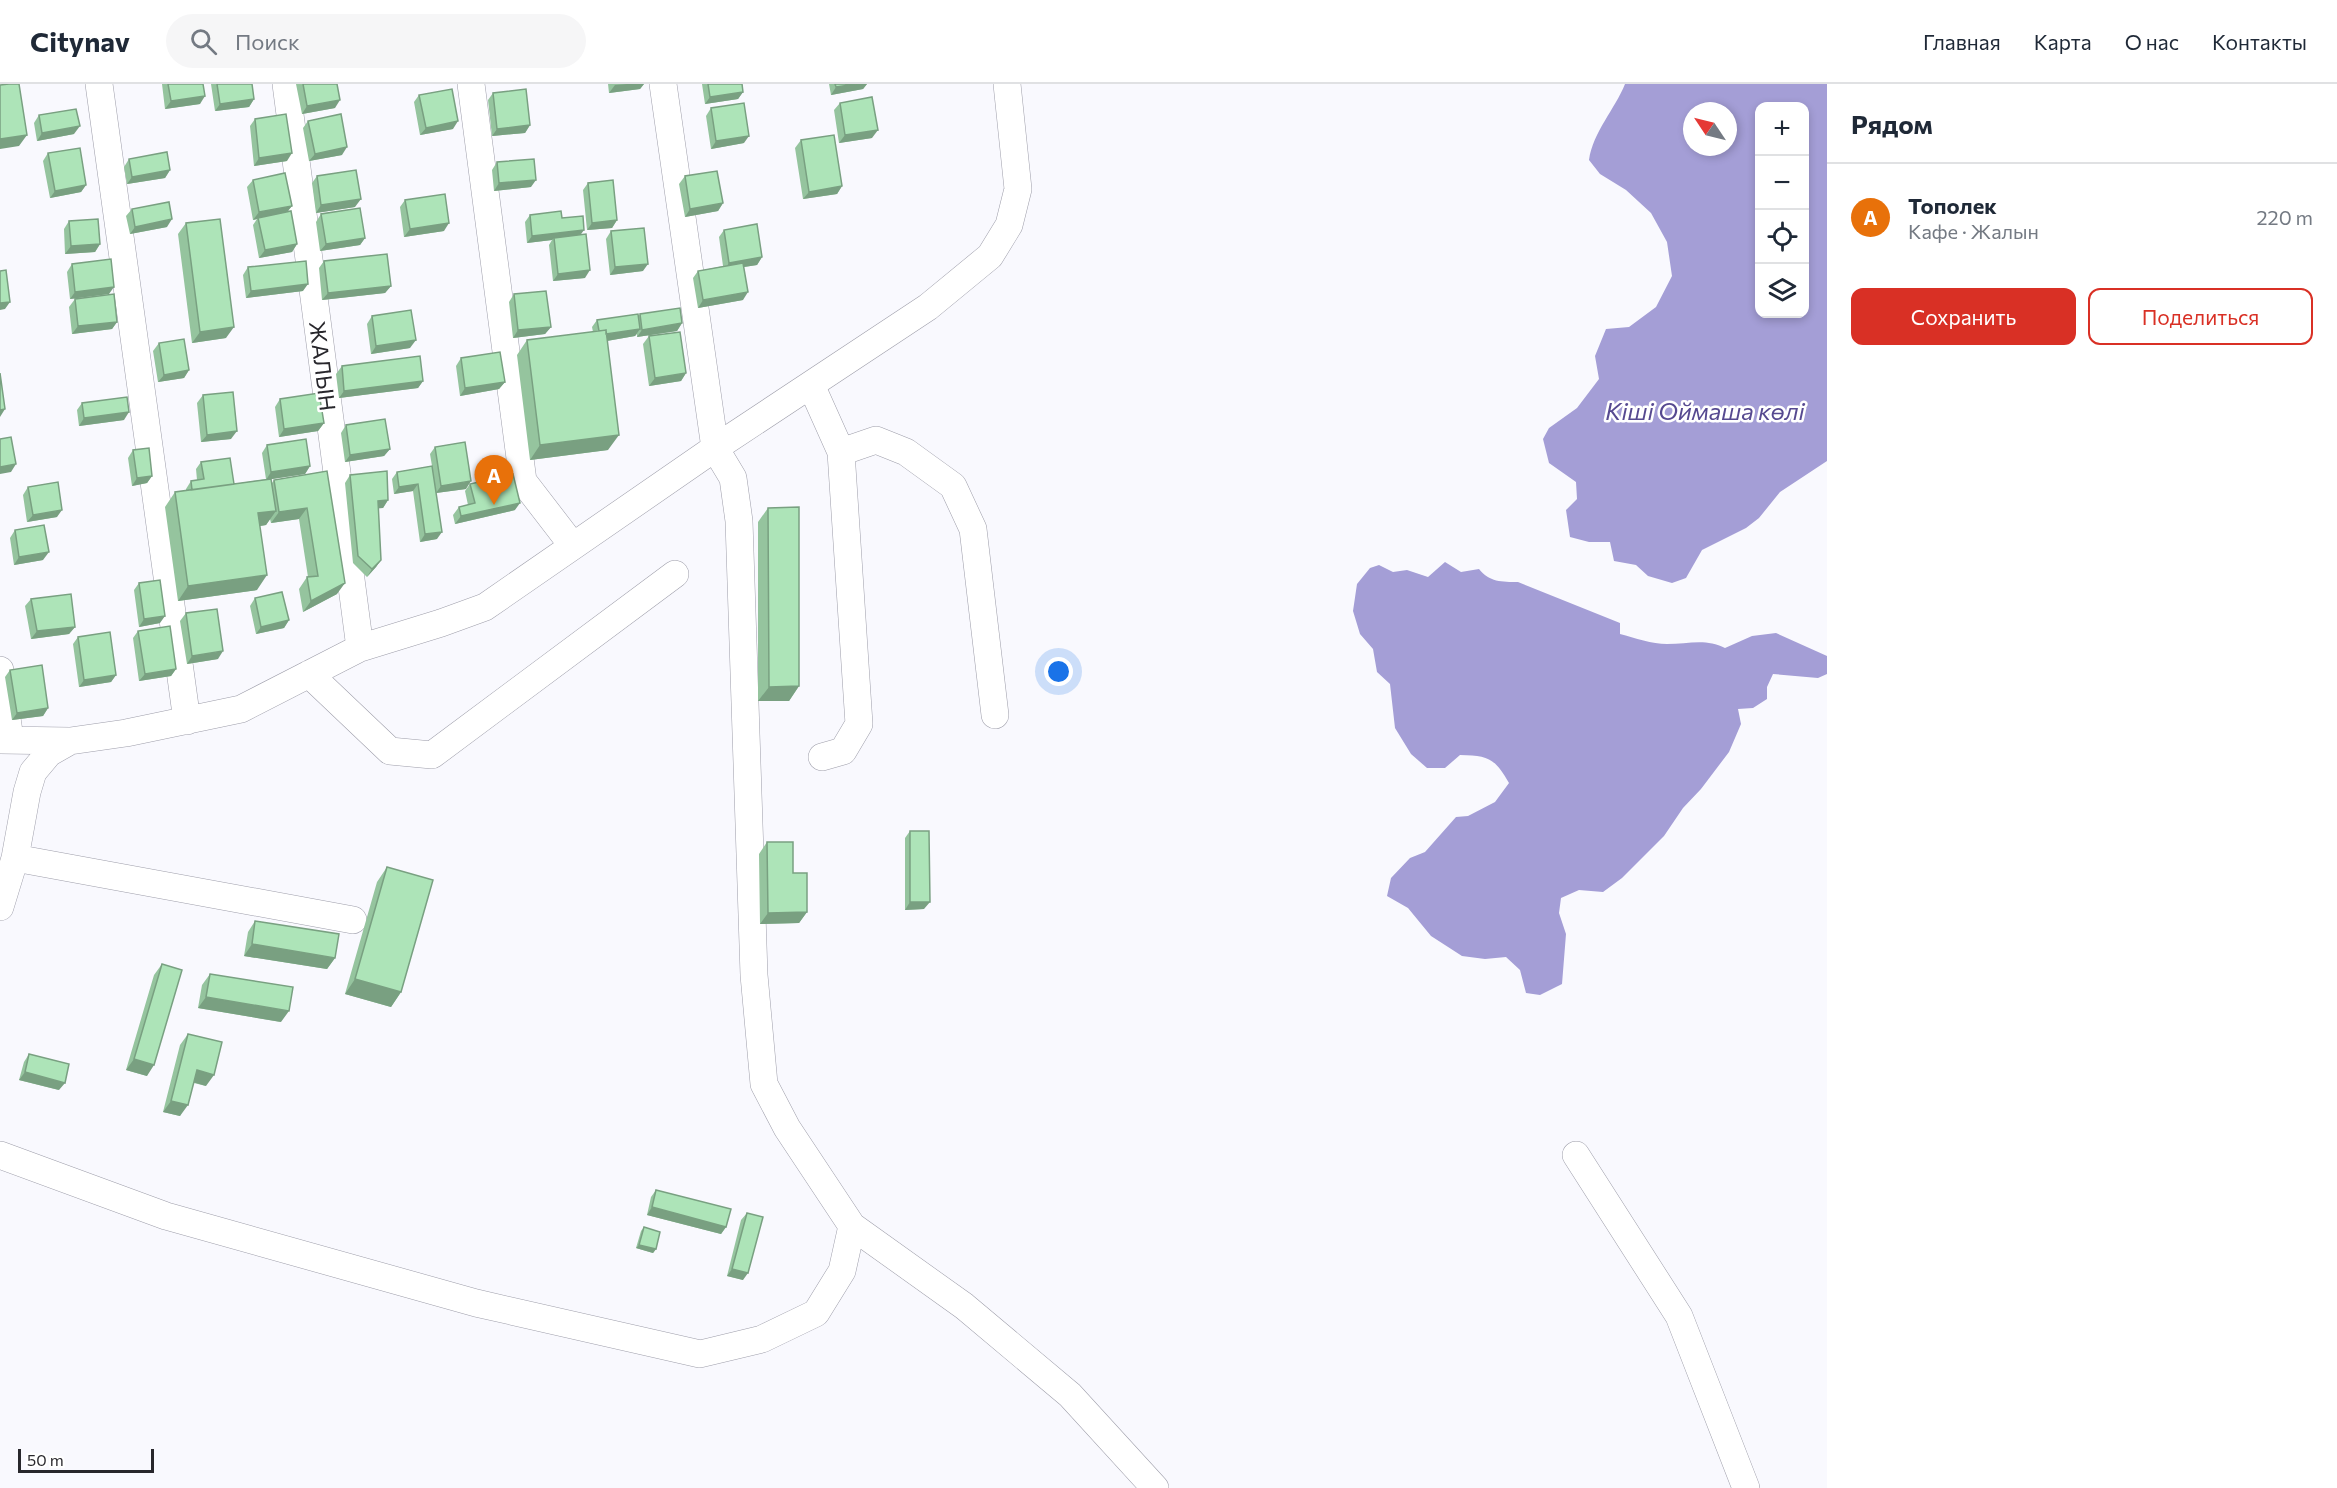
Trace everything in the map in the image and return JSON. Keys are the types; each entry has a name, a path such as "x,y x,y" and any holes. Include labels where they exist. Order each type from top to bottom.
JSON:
{"street":[{"path":"99,84 187,721"},
{"name":"ЖАЛЫН","path":"286,84 360,648"},
{"path":"471,84 524,481 573,546"},
{"path":"663,84 715,448 733,478 739,521 754,975 764,1084 787,1128 852,1226 964,1306 1070,1395 1155,1488"},
{"path":"0,670 5,740 70,741 126,733 241,710 360,648 485,607 715,448 928,307 990,256 1009,225 1018,189 1007,84"},
{"path":"811,386 841,452 859,724 843,751 822,757"},
{"path":"841,452 876,440 906,452 953,486 973,529 995,715"},
{"path":"309,674 390,750 432,755 675,574"},
{"path":"0,907 15,858 33,772 49,753 70,741"},
{"path":"15,858 353,920"},
{"path":"0,1155 177,1219 476,1303 700,1354 762,1339 816,1313 842,1271 852,1226"},
{"path":"1576,1155 1679,1316 1746,1488"}],"water":[{"name":"Кіші Оймаша көлi","path":"1625,84 1827,84 1827,461 1780,492 1759,518 1746,528 1702,550 1686,578 1672,583 1648,576 1636,565 1614,561 1610,542 1589,542 1570,537 1566,510 1577,499 1576,482 1549,463 1543,439 1549,428 1577,408 1599,379 1595,356 1606,329 1629,327 1656,307 1672,276 1667,242 1651,213 1626,190 1600,174 1589,160 1600,130"},
{"path":"1445,562 1461,572 1479,569 1492,579 1518,582 1620,623 1620,634 1644,641 1667,644 1704,642 1725,648 1752,636 1776,633 1827,656 1827,674 1818,678 1773,674 1767,687 1767,699 1753,708 1738,709 1741,724 1729,752 1701,789 1683,808 1664,836 1622,878 1603,892 1579,890 1561,898 1559,913 1566,934 1562,984 1540,995 1526,993 1520,970 1506,957 1485,959 1462,956 1431,936 1408,908 1387,896 1391,878 1410,858 1425,852 1456,817 1468,816 1495,802 1509,783 1499,768 1484,757 1460,755 1445,768 1427,768 1411,754 1395,728 1390,684 1377,672 1373,649 1360,634 1353,611 1357,584 1370,568 1379,565 1393,572 1407,570 1428,577"}],"building":[{"path":"19,84 27,135 0,139 0,85"},
{"path":"168,84 203,84 205,96 171,101"},
{"path":"217,84 252,84 254,99 220,104"},
{"path":"303,84 337,84 340,100 307,106"},
{"path":"708,84 742,84 743,92 710,97"},
{"path":"835,84 856,84 836,87"},
{"path":"452,89 458,121 426,128 419,95"},
{"path":"526,89 530,125 497,129 493,93"},
{"path":"872,97 878,130 845,135 840,103"},
{"path":"744,103 749,136 716,141 711,108"},
{"path":"76,109 80,126 42,133 39,115"},
{"path":"286,114 292,153 259,158 255,119"},
{"path":"341,114 347,147 315,154 308,121"},
{"path":"834,135 842,186 809,192 801,140"},
{"path":"80,148 86,185 55,191 48,153"},
{"path":"167,152 170,170 132,177 129,159"},
{"path":"534,159 536,180 499,183 497,162"},
{"path":"356,170 361,199 321,205 317,176"},
{"path":"717,171 723,203 690,209 685,176"},
{"path":"285,173 292,206 259,212 253,180"},
{"path":"613,180 617,220 592,223 588,183"},
{"path":"445,194 449,223 410,229 405,200"},
{"path":"169,202 172,219 135,227 132,209"},
{"path":"360,208 365,238 326,244 321,214"},
{"path":"291,211 297,244 265,250 258,218"},
{"path":"561,211 562,218 583,216 584,230 532,236 530,215"},
{"path":"98,219 100,244 71,246 69,221"},
{"path":"220,219 234,327 200,332 186,223"},
{"path":"757,224 762,257 729,263 724,230"},
{"path":"644,228 648,264 615,267 611,231"},
{"path":"586,234 590,270 558,274 554,238"},
{"path":"387,254 391,286 328,293 324,261"},
{"path":"111,259 114,287 75,292 72,264"},
{"path":"306,261 308,284 251,291 248,267"},
{"path":"743,263 748,292 703,300 698,271"},
{"path":"6,270 10,302 0,303 0,271"},
{"path":"546,291 551,327 518,330 514,294"},
{"path":"114,294 117,322 78,326 75,299"},
{"path":"680,308 682,323 642,330 640,314"},
{"path":"411,310 416,340 376,346 372,316"},
{"path":"638,314 640,329 606,334 606,330 599,331 597,320"},
{"path":"606,330 619,435 540,445 527,340"},
{"path":"680,332 686,373 655,378 649,336"},
{"path":"184,339 189,370 164,375 159,343"},
{"path":"500,352 505,382 465,388 461,358"},
{"path":"420,356 423,381 344,391 342,366"},
{"path":"0,373 5,409 0,410"},
{"path":"233,392 237,431 207,435 203,395"},
{"path":"319,393 324,423 284,429 280,399"},
{"path":"127,397 129,412 84,418 82,403"},
{"path":"385,419 390,449 350,455 346,425"},
{"path":"11,437 16,464 0,467 0,439"},
{"path":"306,439 310,466 271,472 267,445"},
{"path":"465,442 471,481 441,486 435,447"},
{"path":"149,448 152,476 137,478 133,450"},
{"path":"230,458 234,484 192,490 191,481 204,479 201,462"},
{"path":"432,466 442,532 425,534 418,484 399,487 397,472"},
{"path":"327,471 345,583 311,601 307,577 318,576 307,508 279,512 274,480"},
{"path":"387,471 388,500 378,501 381,560 372,569 358,556 350,475"},
{"path":"513,474 520,503 461,516 459,507 475,503 470,484"},
{"path":"271,479 276,511 258,513 267,575 188,586 175,492"},
{"path":"58,482 62,510 33,515 28,487"},
{"path":"799,507 799,686 769,687 768,508"},
{"path":"44,525 49,552 19,557 15,530"},
{"path":"160,580 165,616 144,619 139,583"},
{"path":"282,592 289,620 261,627 255,598"},
{"path":"71,594 75,627 37,631 31,599"},
{"path":"217,609 223,651 192,656 186,613"},
{"path":"170,626 176,669 145,674 138,631"},
{"path":"110,632 116,675 84,680 78,637"},
{"path":"42,665 48,708 17,713 10,670"},
{"path":"910,831 929,831 930,902 910,902"},
{"path":"767,842 793,842 793,873 807,873 807,912 768,913"},
{"path":"387,867 433,880 401,992 355,979"},
{"path":"255,921 339,934 335,958 252,944"},
{"path":"162,964 182,970 154,1065 134,1059"},
{"path":"210,974 293,987 289,1011 206,997"},
{"path":"188,1034 222,1042 214,1075 197,1070 188,1105 171,1101"},
{"path":"29,1054 69,1064 65,1083 25,1072"},
{"path":"656,1190 731,1209 726,1227 652,1207"},
{"path":"747,1213 763,1217 748,1273 732,1269"},
{"path":"644,1227 660,1232 656,1249 639,1245"}],"place":[{"name":"Тополек","path":"494,505"}]}
